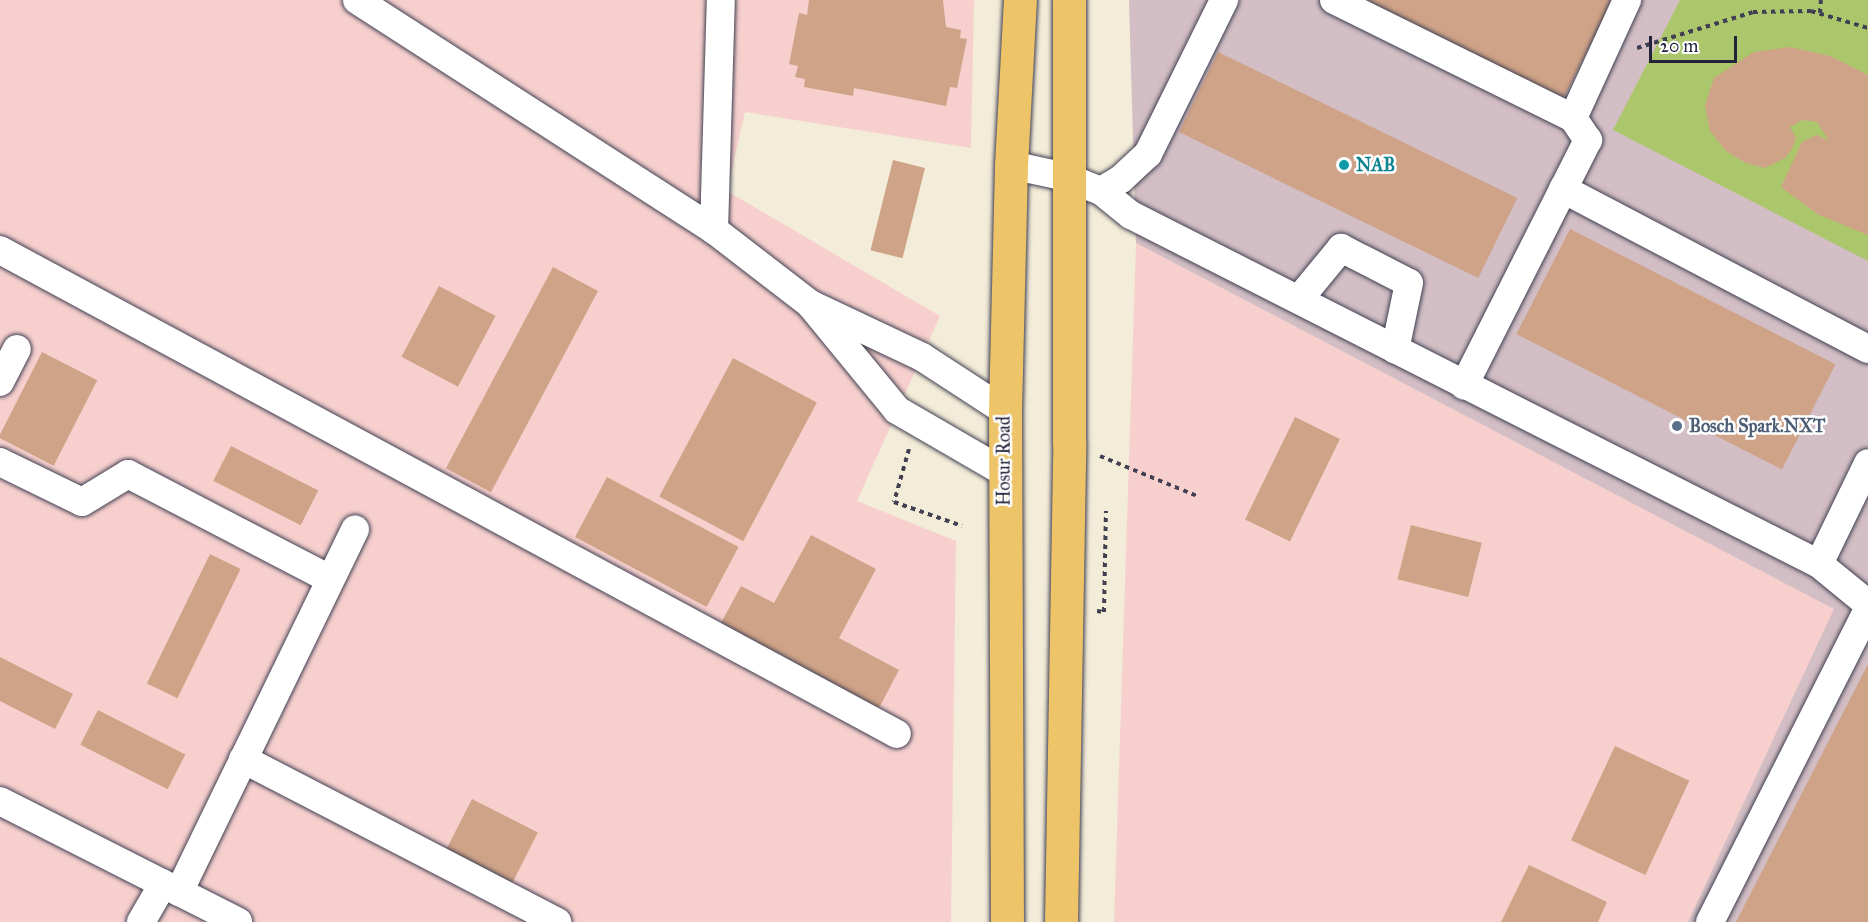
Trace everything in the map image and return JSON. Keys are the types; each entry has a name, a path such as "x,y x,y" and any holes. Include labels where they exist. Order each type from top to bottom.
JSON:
{"main road":[{"name":"Hosur Road","path":"1007,922 1004,472 1011,165 1020,0"},
{"path":"1061,922 1069,443 1066,177 1069,0"}],"lane":[{"path":"357,0 714,230 810,304 922,357 1005,411"},
{"path":"714,230 721,0"},
{"path":"1101,191 1148,154 1224,0"},
{"path":"1334,0 1573,118 1588,140 1464,385"},
{"path":"1573,118 1627,0"},
{"path":"1011,165 1066,177 1101,191 1131,215 1300,298 1395,350 1819,564 1868,604"},
{"path":"1563,189 1868,349"},
{"path":"1300,298 1341,248 1409,283 1395,350"},
{"path":"0,250 897,734"},
{"path":"810,304 897,410 1004,472"},
{"path":"0,382 18,349"},
{"path":"0,462 82,502 128,474 330,579"},
{"path":"1819,564 1868,463"},
{"path":"141,922 171,888 243,759 355,529"},
{"path":"1710,922 1868,609"},
{"path":"243,759 557,922"},
{"path":"0,801 237,922"}],"path":[{"path":"1820,13 1821,0"},
{"path":"1600,59 1753,12 1820,13 1868,28"},
{"path":"912,440 894,502 962,526"},
{"path":"1069,443 1197,496"},
{"path":"1104,612 1106,511"}],"shaded area":[{"path":"0,0 974,0 971,148 745,112 727,191 940,316 857,501 956,541 951,922 0,922"},
{"name":"Bosch Spark.NXT","path":"1129,0 1868,0 1868,922 1688,922 1834,609 1136,243"},
{"path":"1136,243 1835,609 1688,922 1114,922"}],"green space":[{"path":"1680,0 1868,0 1868,261 1613,130"}],"building":[{"path":"809,0 943,0 946,27 961,30 960,38 967,39 957,88 950,87 946,106 854,88 853,96 804,87 805,79 795,77 798,66 789,64 799,13 807,15"},
{"path":"1360,0 1613,0 1562,101"},
{"path":"1790,47 1830,56 1868,75 1868,235 1817,214 1781,187 1802,142 1817,135 1829,141 1817,122 1802,120 1790,127 1796,138 1792,149 1785,158 1765,168 1746,163 1726,151 1710,131 1705,105 1714,78 1754,52"},
{"name":"NAB","path":"1218,52 1517,198 1478,278 1179,132"},
{"path":"893,160 925,168 903,258 871,250"},
{"path":"1570,229 1836,364 1782,469 1516,334"},
{"path":"553,267 598,291 491,492 446,468"},
{"path":"439,286 496,316 458,387 401,357"},
{"path":"42,352 97,380 54,466 0,438"},
{"path":"733,358 817,403 743,541 659,497"},
{"path":"1295,417 1340,439 1290,541 1245,519"},
{"path":"231,446 318,490 301,525 213,481"},
{"path":"607,477 739,547 707,607 575,537"},
{"path":"1411,525 1482,543 1468,597 1397,579"},
{"path":"811,535 876,569 839,638 899,670 879,708 721,623 741,586 774,603"},
{"path":"210,554 241,569 177,698 147,683"},
{"path":"0,657 73,694 55,729 0,701"},
{"path":"1868,664 1868,922 1736,922"},
{"path":"98,710 185,754 168,789 80,745"},
{"path":"1615,746 1689,781 1645,875 1571,840"},
{"path":"472,799 538,833 510,887 444,853"},
{"path":"1529,865 1607,902 1598,922 1501,922"}],"place":[{"name":"NAB","path":"1344,165"},
{"name":"Bosch Spark.NXT","path":"1677,426"}]}
